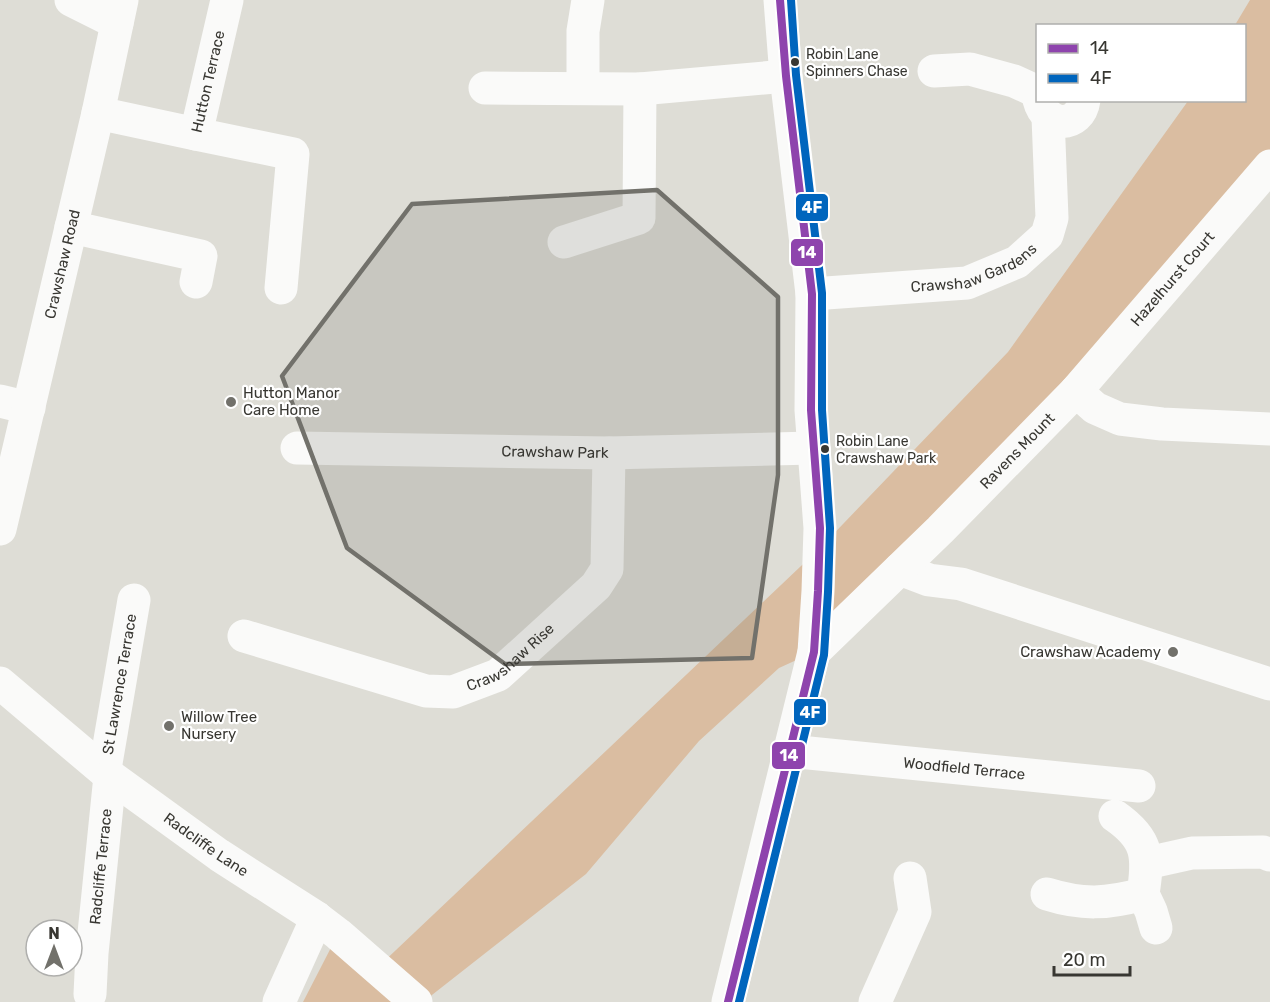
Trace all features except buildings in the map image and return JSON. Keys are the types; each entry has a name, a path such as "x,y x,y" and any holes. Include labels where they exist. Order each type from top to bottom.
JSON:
{"street":[{"path":"71,0 119,11"},
{"name":"Hutton Terrace","path":"98,113 196,134 226,0"},
{"path":"582,88 582,32 588,0"},
{"path":"734,1000 789,751 814,652 820,528 811,410 812,294 786,76 780,0"},
{"name":"Crawshaw Road","path":"0,529 14,405 71,227 119,11"},
{"path":"933,71 970,69 1014,81 1036,98"},
{"path":"485,88 640,89 786,76"},
{"path":"564,242 650,221 640,89"},
{"path":"1042,103 1056,121 1065,121 1074,118 1080,112 1083,102"},
{"name":"Crawshaw Gardens","path":"812,294 967,283 1017,262 1047,235 1052,218 1042,103"},
{"path":"196,134 293,154 281,288"},
{"name":"Hazelhurst Court","path":"1076,391 1270,166"},
{"path":"71,227 201,256 196,282"},
{"path":"1076,391 1095,408 1120,419 1162,424 1270,429"},
{"name":"Ravens Mount","path":"814,652 900,569 1076,391"},
{"name":"Crawshaw Park","path":"297,448 609,453 813,448"},
{"name":"Crawshaw Rise","path":"244,636 426,691 453,692 498,675 596,586 607,569 609,453"},
{"path":"900,569 929,580 961,584 1270,684"},
{"name":"St Lawrence Terrace","path":"107,773 134,600"},
{"name":"Radcliffe Lane","path":"0,682 107,773 219,855 338,934 416,1002"},
{"name":"Woodfield Terrace","path":"789,751 1139,786"},
{"name":"Radcliffe Terrace","path":"90,994 107,773"},
{"path":"1115,816 1134,829 1142,845 1145,879 1156,928"},
{"path":"1047,894 1070,901 1100,902 1192,853 1263,852 1270,855"},
{"path":"875,1002 915,912 910,878"},
{"path":"279,1002 316,918"}],"highlighted area":[{"path":"657,190 778,297 778,475 752,658 505,664 347,548 282,376 412,204"}],"shaded area":[{"path":"1250,0 1270,0 1270,166 814,652 779,668 699,741 586,874 423,1002 303,1002 338,934 377,968 820,548 1008,352 1187,102 1246,102 1246,24 1236,24"}],"transit line":[{"name":"14","path":"728,1002 814,652 818,591 820,528 811,410 812,294 786,76 780,0"},
{"name":"4F","path":"739,1002 824,655 828,592 830,528 822,410 822,293 796,75 791,0"}],"place":[{"name":"Robin Lane Spinners Chase","path":"795,62"},
{"name":"Hutton Manor Care Home","path":"231,402"},
{"name":"Robin Lane Crawshaw Park","path":"825,449"},
{"name":"Crawshaw Academy","path":"1173,652"},
{"name":"Willow Tree Nursery","path":"169,726"}]}
